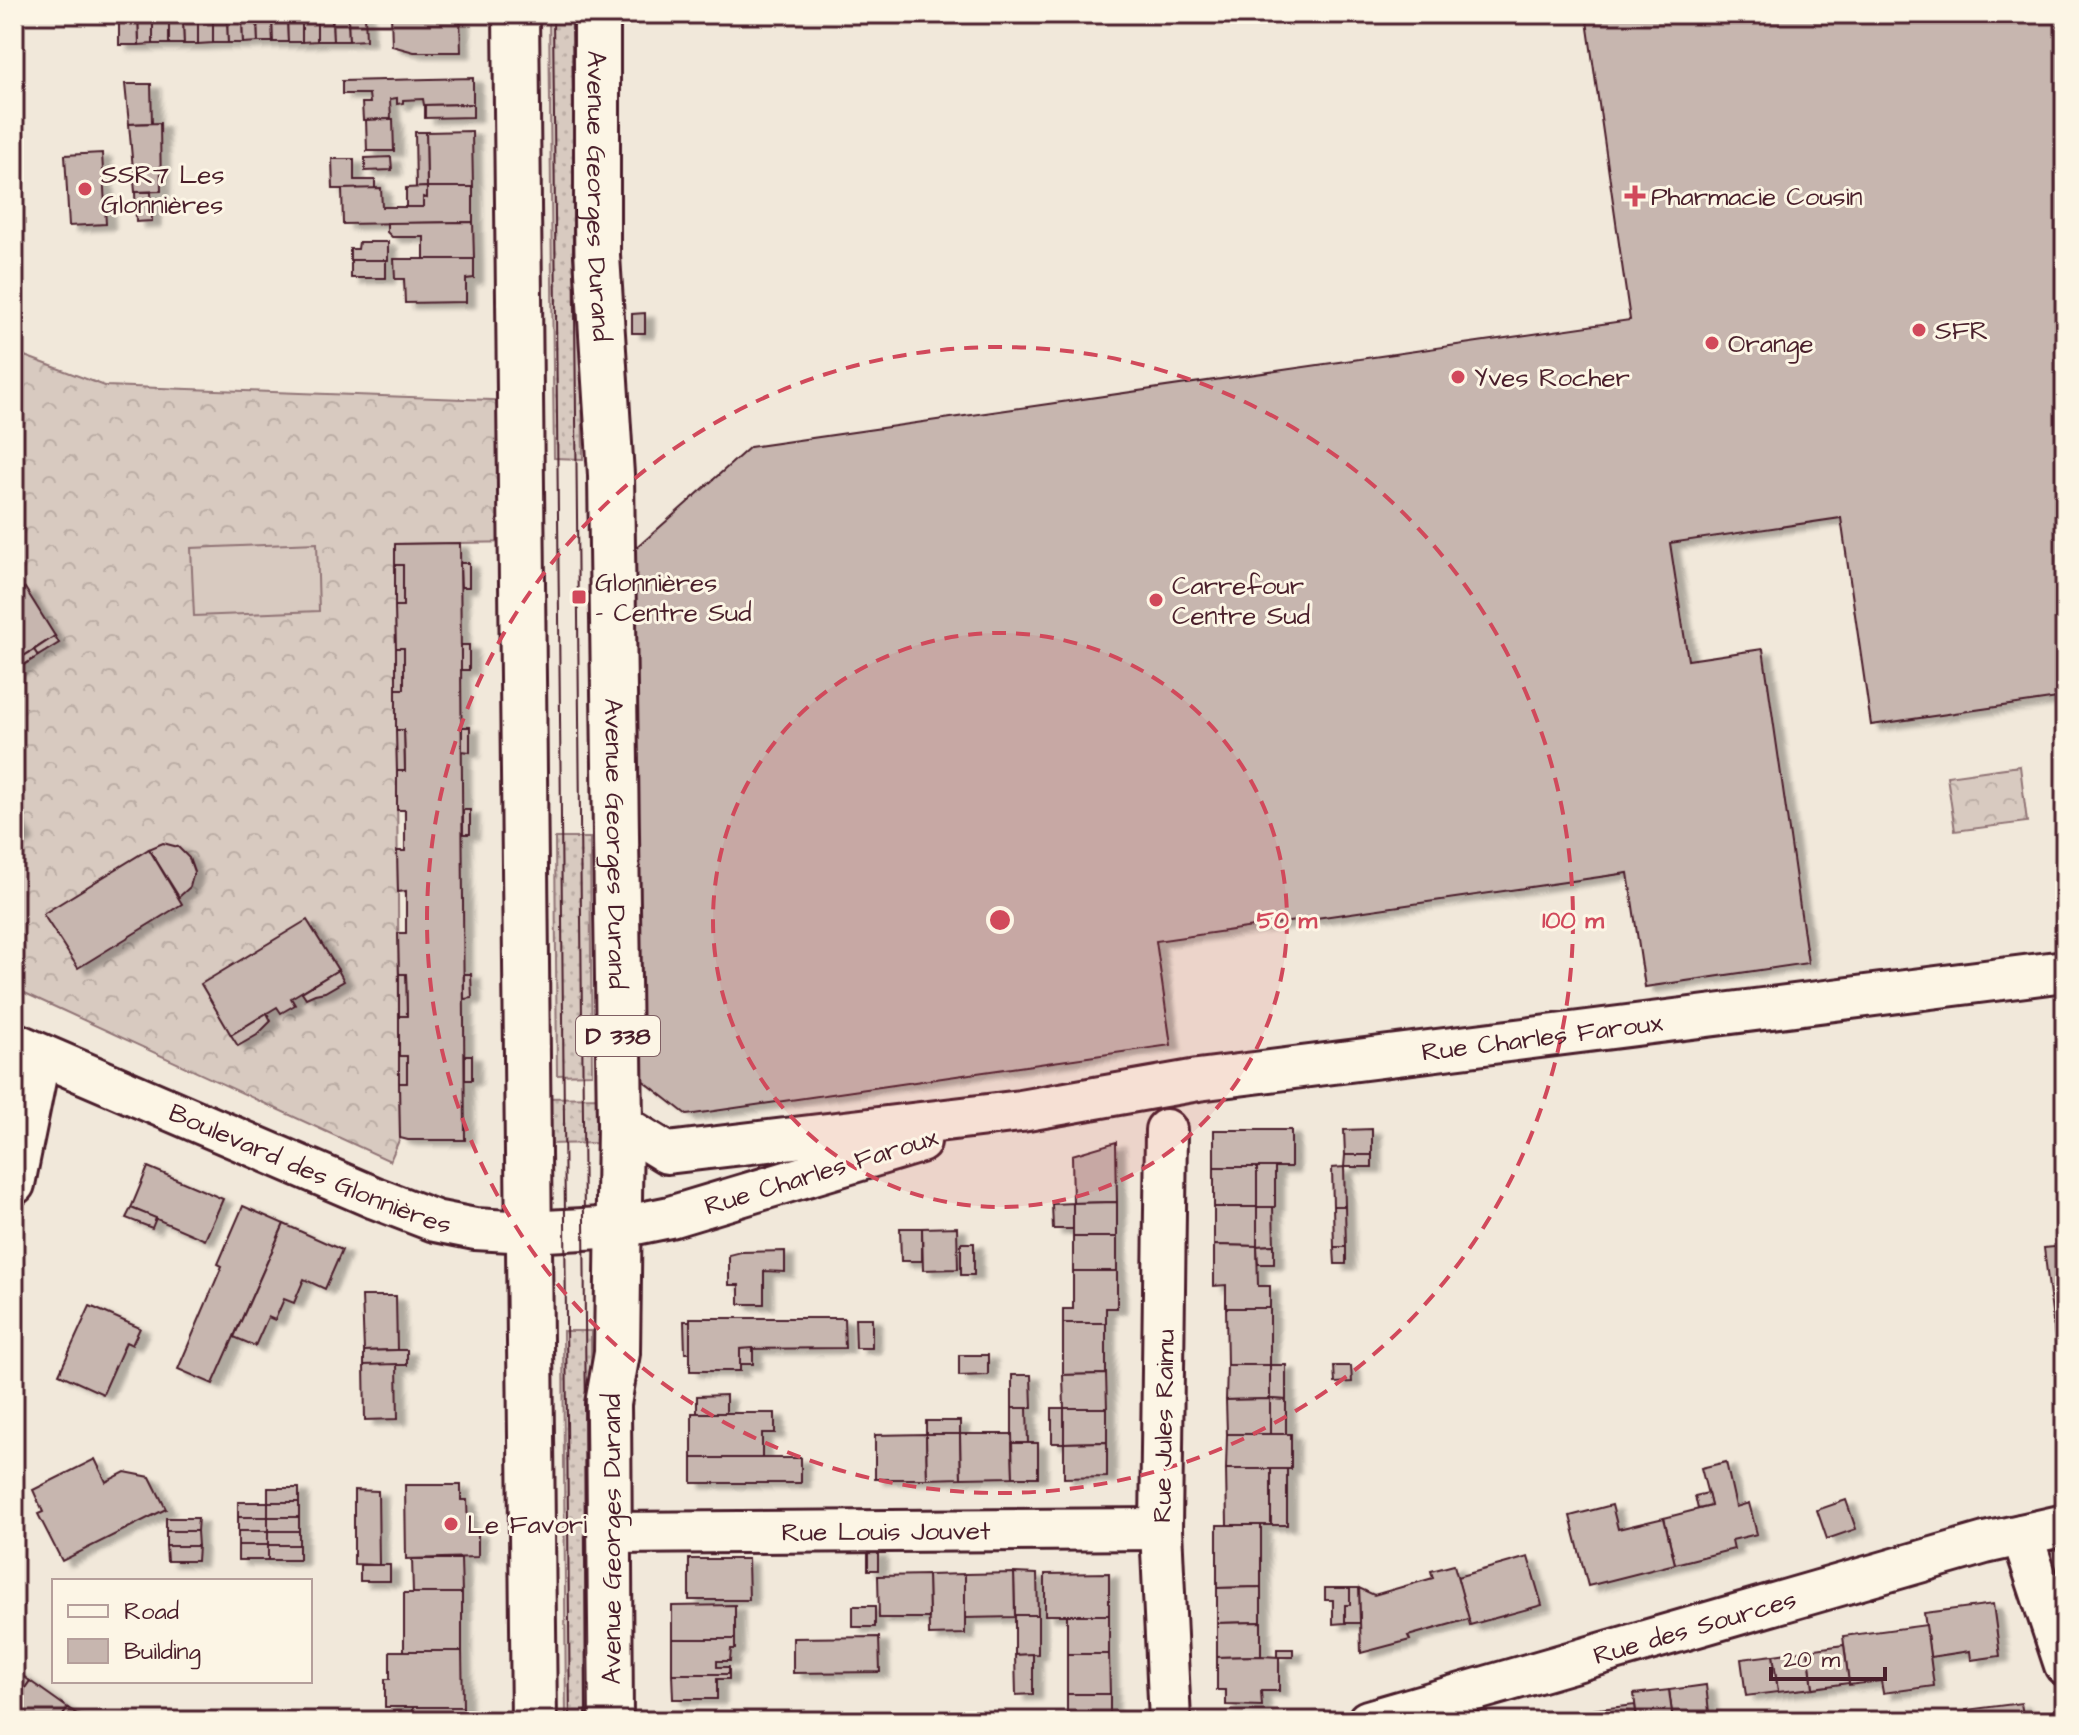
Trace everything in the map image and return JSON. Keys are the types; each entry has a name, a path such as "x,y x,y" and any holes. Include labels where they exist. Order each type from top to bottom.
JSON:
{"main road":[{"path":"516,14 534,1721"},
{"name":"Avenue Georges Durand","path":"597,14 597,256 611,475 621,1227 617,1353 608,1404 610,1721"}],"street":[{"name":"Rue Charles Faroux","path":"620,1124 667,1153 1021,1111 1198,1080 2065,971"},
{"name":"Boulevard des Glonnières","path":"27,1049 435,1221 475,1229 527,1232 621,1227"},
{"path":"14,1184 27,1049"},
{"name":"Rue Charles Faroux","path":"621,1227 713,1204 1021,1111"},
{"name":"Rue Jules Raimu","path":"1166,1130 1161,1529 1170,1721"},
{"name":"Rue des Sources","path":"1368,1721 1985,1543 2065,1525"},
{"name":"Rue Louis Jouvet","path":"610,1533 1161,1529"},
{"path":"2022,1535 2065,1665"}],"green space":[{"path":"549,14 578,14 583,459 554,458"},
{"path":"14,352 105,386 520,401 521,542 395,544 400,1138 390,1161 14,988 14,671 59,643 14,574"},
{"path":"317,543 319,611 194,616 191,548"},
{"path":"2020,766 2027,822 1955,831 1947,776"},
{"path":"555,838 590,838 592,1074 557,1075"},
{"path":"608,1097 608,1143 542,1144 542,1098"},
{"path":"563,1331 591,1331 593,1721 566,1721"}],"building":[{"path":"183,14 184,44 169,44 169,15"},
{"path":"183,14 198,14 198,44 184,44"},
{"path":"198,14 213,14 213,43 198,44"},
{"path":"213,14 227,14 228,43 213,43"},
{"path":"227,14 242,14 243,43 228,43"},
{"path":"242,14 257,14 258,42 243,43"},
{"path":"257,14 272,14 273,42 258,42"},
{"path":"272,14 287,14 288,42 273,42"},
{"path":"287,14 302,14 302,42 288,42"},
{"path":"302,14 317,14 317,41 302,42"},
{"path":"317,14 332,14 333,41 317,41"},
{"path":"332,14 348,14 349,41 333,41"},
{"path":"348,14 365,14 366,40 349,41"},
{"path":"391,14 460,14 461,52 414,52 392,46"},
{"name":"Carrefour Centre Sud","path":"1586,14 2065,14 2065,697 1871,725 1841,518 1670,543 1688,660 1763,649 1808,963 1645,987 1628,873 1156,941 1171,1045 687,1115 641,1079 633,551 750,447 1630,320"},
{"path":"138,15 153,15 153,44 139,45"},
{"path":"138,15 139,45 119,45 119,16"},
{"path":"153,15 169,15 169,44 153,44"},
{"path":"473,78 473,104 424,105 423,99 403,100 403,103 397,104 397,98 390,99 391,119 363,120 362,103 370,103 369,94 342,94 342,81"},
{"path":"125,84 151,84 152,123 129,124"},
{"path":"473,104 473,117 425,118 425,105"},
{"path":"393,119 394,151 367,151 366,120"},
{"path":"160,123 161,191 135,192 129,124"},
{"path":"472,131 473,187 427,187 426,132"},
{"path":"415,132 426,132 427,187 416,188"},
{"name":"SSR7 Les Glonnières","path":"102,153 106,224 69,226 65,155"},
{"path":"391,157 392,170 365,171 365,158"},
{"path":"332,159 354,159 354,180 375,180 375,189 333,189"},
{"path":"427,187 473,187 473,222 343,224 342,189 381,188 382,207 423,207"},
{"path":"427,187 423,207 406,207 406,188"},
{"path":"135,192 151,192 152,221 136,222"},
{"path":"473,222 474,259 424,259 424,237 392,237 387,232 387,223"},
{"path":"359,242 388,242 388,260 350,260 350,249 358,249"},
{"path":"394,259 474,259 474,278 466,279 466,302 405,303 404,279 395,279"},
{"path":"351,260 386,260 386,278 351,278"},
{"path":"645,313 645,333 632,333 632,314"},
{"path":"460,543 465,1140 408,1140 400,1138 399,1083 407,1083 407,1056 399,1056 399,1016 407,1016 406,974 399,974 398,933 406,933 406,891 398,892 397,851 405,851 405,810 397,810 397,771 405,771 404,730 396,730 396,689 404,689 404,648 396,648 395,606 403,606 403,565 395,565 395,544"},
{"path":"460,563 469,563 469,587 461,587"},
{"path":"395,565 403,565 403,606 395,606"},
{"path":"25,588 55,636 14,662 14,595"},
{"path":"55,636 59,643 38,656 34,650"},
{"path":"461,645 469,645 469,670 461,670"},
{"path":"396,648 404,648 404,689 396,689"},
{"path":"34,650 38,656 14,671 14,662"},
{"path":"462,727 470,727 470,752 462,751"},
{"path":"396,730 404,730 405,771 397,771"},
{"path":"463,810 470,810 470,834 463,834"},
{"path":"14,816 24,835 14,841"},
{"path":"163,843 178,847 189,858 194,872 190,887 179,897 149,849"},
{"path":"149,849 182,904 78,968 43,914"},
{"path":"307,920 338,970 291,998 295,1005 281,1013 277,1007 231,1035 201,984"},
{"path":"338,970 344,981 306,998 302,992"},
{"path":"399,974 406,974 407,1016 399,1016"},
{"path":"464,974 471,974 472,998 464,999"},
{"path":"267,1013 271,1021 257,1035 238,1046 231,1035"},
{"path":"465,1055 472,1055 472,1080 465,1080"},
{"path":"399,1056 407,1056 407,1083 399,1083"},
{"path":"1372,1129 1372,1155 1345,1155 1344,1130"},
{"path":"1214,1130 1291,1130 1291,1167 1214,1167"},
{"path":"1116,1142 1117,1202 1073,1203 1072,1155"},
{"path":"1345,1155 1372,1155 1372,1167 1344,1167"},
{"path":"148,1167 223,1199 205,1240 131,1208"},
{"path":"1214,1167 1257,1167 1257,1207 1214,1207"},
{"path":"1257,1167 1275,1167 1275,1207 1257,1207"},
{"path":"1344,1167 1345,1206 1333,1206 1332,1168"},
{"path":"1117,1202 1117,1237 1073,1237 1073,1203"},
{"path":"1073,1203 1073,1229 1053,1229 1052,1204"},
{"path":"243,1206 284,1224 213,1384 178,1369 222,1266 218,1264"},
{"path":"1333,1206 1345,1206 1346,1247 1334,1247"},
{"path":"1214,1207 1257,1207 1257,1246 1214,1245"},
{"path":"1257,1207 1273,1207 1274,1245 1257,1246"},
{"path":"131,1208 156,1218 152,1228 126,1218"},
{"path":"284,1224 342,1250 325,1289 304,1279 294,1303 284,1299 275,1320 268,1317 255,1346 234,1337"},
{"path":"957,1227 958,1269 923,1270 922,1228"},
{"path":"900,1228 922,1228 922,1261 901,1261"},
{"path":"1073,1237 1117,1237 1117,1271 1073,1271"},
{"path":"961,1243 974,1243 974,1275 961,1275"},
{"path":"1214,1245 1257,1246 1258,1286 1270,1286 1270,1308 1226,1308 1226,1285 1214,1286"},
{"path":"1274,1245 1274,1264 1258,1264 1257,1246"},
{"path":"2065,1246 2065,1378 2060,1378 2044,1248"},
{"path":"1334,1247 1346,1247 1346,1264 1335,1264"},
{"path":"785,1251 785,1272 764,1271 764,1304 739,1304 739,1285 729,1285 729,1255"},
{"path":"1073,1271 1117,1271 1117,1308 1106,1308 1106,1323 1063,1323 1063,1309 1073,1309"},
{"path":"362,1296 396,1296 397,1350 364,1351"},
{"path":"90,1306 140,1328 132,1345 126,1342 103,1394 59,1374"},
{"path":"1226,1308 1270,1308 1270,1365 1227,1365"},
{"path":"690,1318 844,1318 845,1348 740,1349 740,1371 690,1371"},
{"path":"855,1318 872,1318 872,1348 856,1348"},
{"path":"684,1321 690,1321 690,1353 685,1353"},
{"path":"1063,1323 1106,1323 1106,1374 1063,1375"},
{"path":"753,1348 753,1364 740,1364 740,1349"},
{"path":"407,1350 407,1365 364,1365 364,1351"},
{"path":"959,1355 988,1355 988,1375 959,1376"},
{"path":"397,1364 398,1419 365,1420 364,1365"},
{"path":"1227,1365 1270,1365 1270,1399 1226,1400"},
{"path":"1270,1365 1286,1365 1286,1400 1270,1399"},
{"path":"1334,1366 1351,1366 1352,1382 1335,1383"},
{"path":"1106,1374 1107,1408 1064,1408 1063,1375"},
{"path":"1012,1375 1031,1375 1032,1408 1012,1408"},
{"path":"2060,1378 2065,1378 2065,1412 2064,1412"},
{"path":"726,1395 726,1413 697,1413 697,1396"},
{"path":"1270,1399 1270,1434 1227,1434 1226,1400"},
{"path":"1270,1399 1286,1400 1286,1434 1270,1434"},
{"path":"1012,1408 1027,1408 1028,1443 1012,1443"},
{"path":"1052,1408 1064,1408 1064,1443 1052,1443"},
{"path":"1064,1408 1107,1408 1107,1442 1064,1443"},
{"path":"692,1413 775,1413 775,1433 762,1433 762,1458 692,1458"},
{"path":"926,1421 960,1421 960,1434 926,1434"},
{"path":"926,1434 927,1479 875,1479 875,1435"},
{"path":"926,1434 960,1434 961,1478 927,1479"},
{"path":"960,1434 1012,1434 1013,1477 961,1478"},
{"path":"1227,1434 1291,1434 1291,1469 1226,1469"},
{"path":"1107,1442 1107,1477 1064,1478 1064,1443"},
{"path":"1012,1443 1038,1443 1038,1477 1013,1477"},
{"path":"692,1458 801,1458 801,1483 692,1483"},
{"path":"95,1459 106,1482 125,1472 150,1477 166,1509 62,1561 38,1514 43,1512 33,1490"},
{"path":"1726,1462 1736,1507 1749,1503 1757,1534 1732,1540 1734,1549 1675,1564 1664,1518 1711,1506 1701,1468"},
{"path":"1226,1469 1271,1469 1271,1525 1227,1525"},
{"path":"1271,1469 1287,1469 1287,1525 1271,1525"},
{"path":"405,1485 461,1485 461,1500 467,1500 468,1532 478,1532 478,1557 406,1559"},
{"path":"268,1488 299,1488 299,1502 268,1502"},
{"path":"354,1490 378,1491 379,1565 354,1564"},
{"path":"1708,1493 1711,1506 1698,1509 1695,1496"},
{"path":"1846,1500 1856,1529 1827,1539 1817,1510"},
{"path":"238,1502 268,1502 268,1517 238,1517"},
{"path":"268,1502 299,1502 299,1517 268,1517"},
{"path":"1612,1505 1618,1529 1664,1518 1675,1564 1588,1586 1570,1516"},
{"path":"238,1517 268,1517 268,1531 238,1531"},
{"path":"268,1517 299,1517 299,1531 268,1531"},
{"path":"166,1518 198,1518 197,1531 166,1531"},
{"path":"1217,1525 1261,1525 1261,1587 1217,1588"},
{"path":"166,1531 197,1531 198,1546 166,1546"},
{"path":"238,1531 268,1531 268,1545 238,1545"},
{"path":"268,1531 299,1531 299,1545 268,1545"},
{"path":"238,1545 268,1545 268,1560 238,1560"},
{"path":"268,1545 299,1545 299,1560 268,1560"},
{"path":"166,1546 198,1546 197,1561 167,1561"},
{"path":"868,1552 878,1552 878,1570 868,1570"},
{"path":"1528,1557 1542,1605 1470,1625 1457,1577"},
{"path":"412,1559 461,1559 462,1593 413,1593"},
{"path":"689,1559 748,1559 749,1600 689,1600"},
{"path":"360,1565 390,1565 390,1581 360,1581"},
{"path":"1454,1565 1469,1619 1361,1653 1359,1588 1374,1595 1433,1578 1431,1571"},
{"path":"1014,1573 1037,1574 1038,1615 1015,1615"},
{"path":"1014,1573 1015,1617 965,1618 965,1574"},
{"path":"1109,1573 1109,1615 1045,1615 1045,1574"},
{"path":"965,1574 965,1634 929,1635 928,1575"},
{"path":"928,1575 929,1618 879,1618 878,1576"},
{"path":"1261,1587 1261,1622 1217,1623 1217,1588"},
{"path":"1325,1588 1350,1588 1350,1605 1345,1605 1345,1623 1333,1624 1333,1600 1325,1600"},
{"path":"1350,1588 1359,1588 1360,1623 1345,1623 1345,1605 1350,1605"},
{"path":"404,1593 462,1593 462,1651 404,1651"},
{"path":"1993,1604 2000,1656 1971,1660 1970,1651 1930,1657 1924,1613"},
{"path":"735,1605 735,1639 672,1639 672,1606"},
{"path":"853,1606 875,1606 875,1627 853,1627"},
{"path":"1015,1615 1038,1615 1038,1654 1015,1655"},
{"path":"1067,1615 1109,1615 1109,1654 1067,1654"},
{"path":"1261,1622 1261,1656 1217,1657 1217,1623"},
{"path":"1926,1625 1934,1686 1883,1693 1881,1681 1849,1685 1843,1636"},
{"path":"879,1637 880,1672 793,1673 793,1638"},
{"path":"672,1639 735,1639 730,1661 717,1661 717,1667 729,1667 729,1674 672,1674"},
{"path":"1844,1645 1849,1683 1813,1688 1808,1650"},
{"path":"1277,1649 1293,1649 1293,1657 1277,1657"},
{"path":"1808,1650 1813,1688 1778,1692 1773,1655"},
{"path":"390,1651 462,1651 463,1707 385,1707 385,1679 390,1679"},
{"path":"1033,1654 1033,1694 1016,1695 1015,1655"},
{"path":"1067,1654 1109,1654 1110,1694 1067,1694"},
{"path":"1773,1655 1778,1692 1746,1696 1741,1659"},
{"path":"1217,1657 1279,1657 1279,1691 1261,1691 1262,1706 1226,1705 1226,1690 1217,1690"},
{"path":"14,1670 30,1681 14,1704"},
{"path":"672,1674 729,1674 729,1679 717,1679 717,1699 673,1699"},
{"path":"30,1681 68,1708 59,1721 14,1721 14,1704"},
{"path":"1706,1685 1710,1721 1673,1721 1669,1690"},
{"path":"1669,1690 1673,1721 1637,1721 1634,1694"},
{"path":"1067,1694 1110,1694 1110,1721 1067,1721"},
{"path":"2021,1703 2024,1721 1968,1721 1966,1710"},
{"path":"1635,1705 1637,1721 1601,1721 1600,1709"},
{"path":"413,1707 463,1707 463,1721 413,1721"},
{"path":"68,1708 88,1721 59,1721"},
{"path":"1600,1709 1601,1721 1564,1721 1563,1714"},
{"path":"863,1713 880,1713 880,1721 863,1721"},
{"path":"765,1714 765,1721 687,1721 687,1715"}],"tram line":[{"path":"553,14 570,1721"},
{"path":"572,14 589,1721"}],"place":[{"name":"SSR7 Les Glonnières","path":"85,189"},
{"name":"Pharmacie Cousin","path":"1635,196"},
{"name":"SFR","path":"1919,330"},
{"name":"Orange","path":"1712,343"},
{"name":"Yves Rocher","path":"1458,377"},
{"name":"Glonnières - Centre Sud","path":"579,597"},
{"name":"Carrefour Centre Sud","path":"1156,600"},
{"name":"Le Favori","path":"451,1524"}]}
